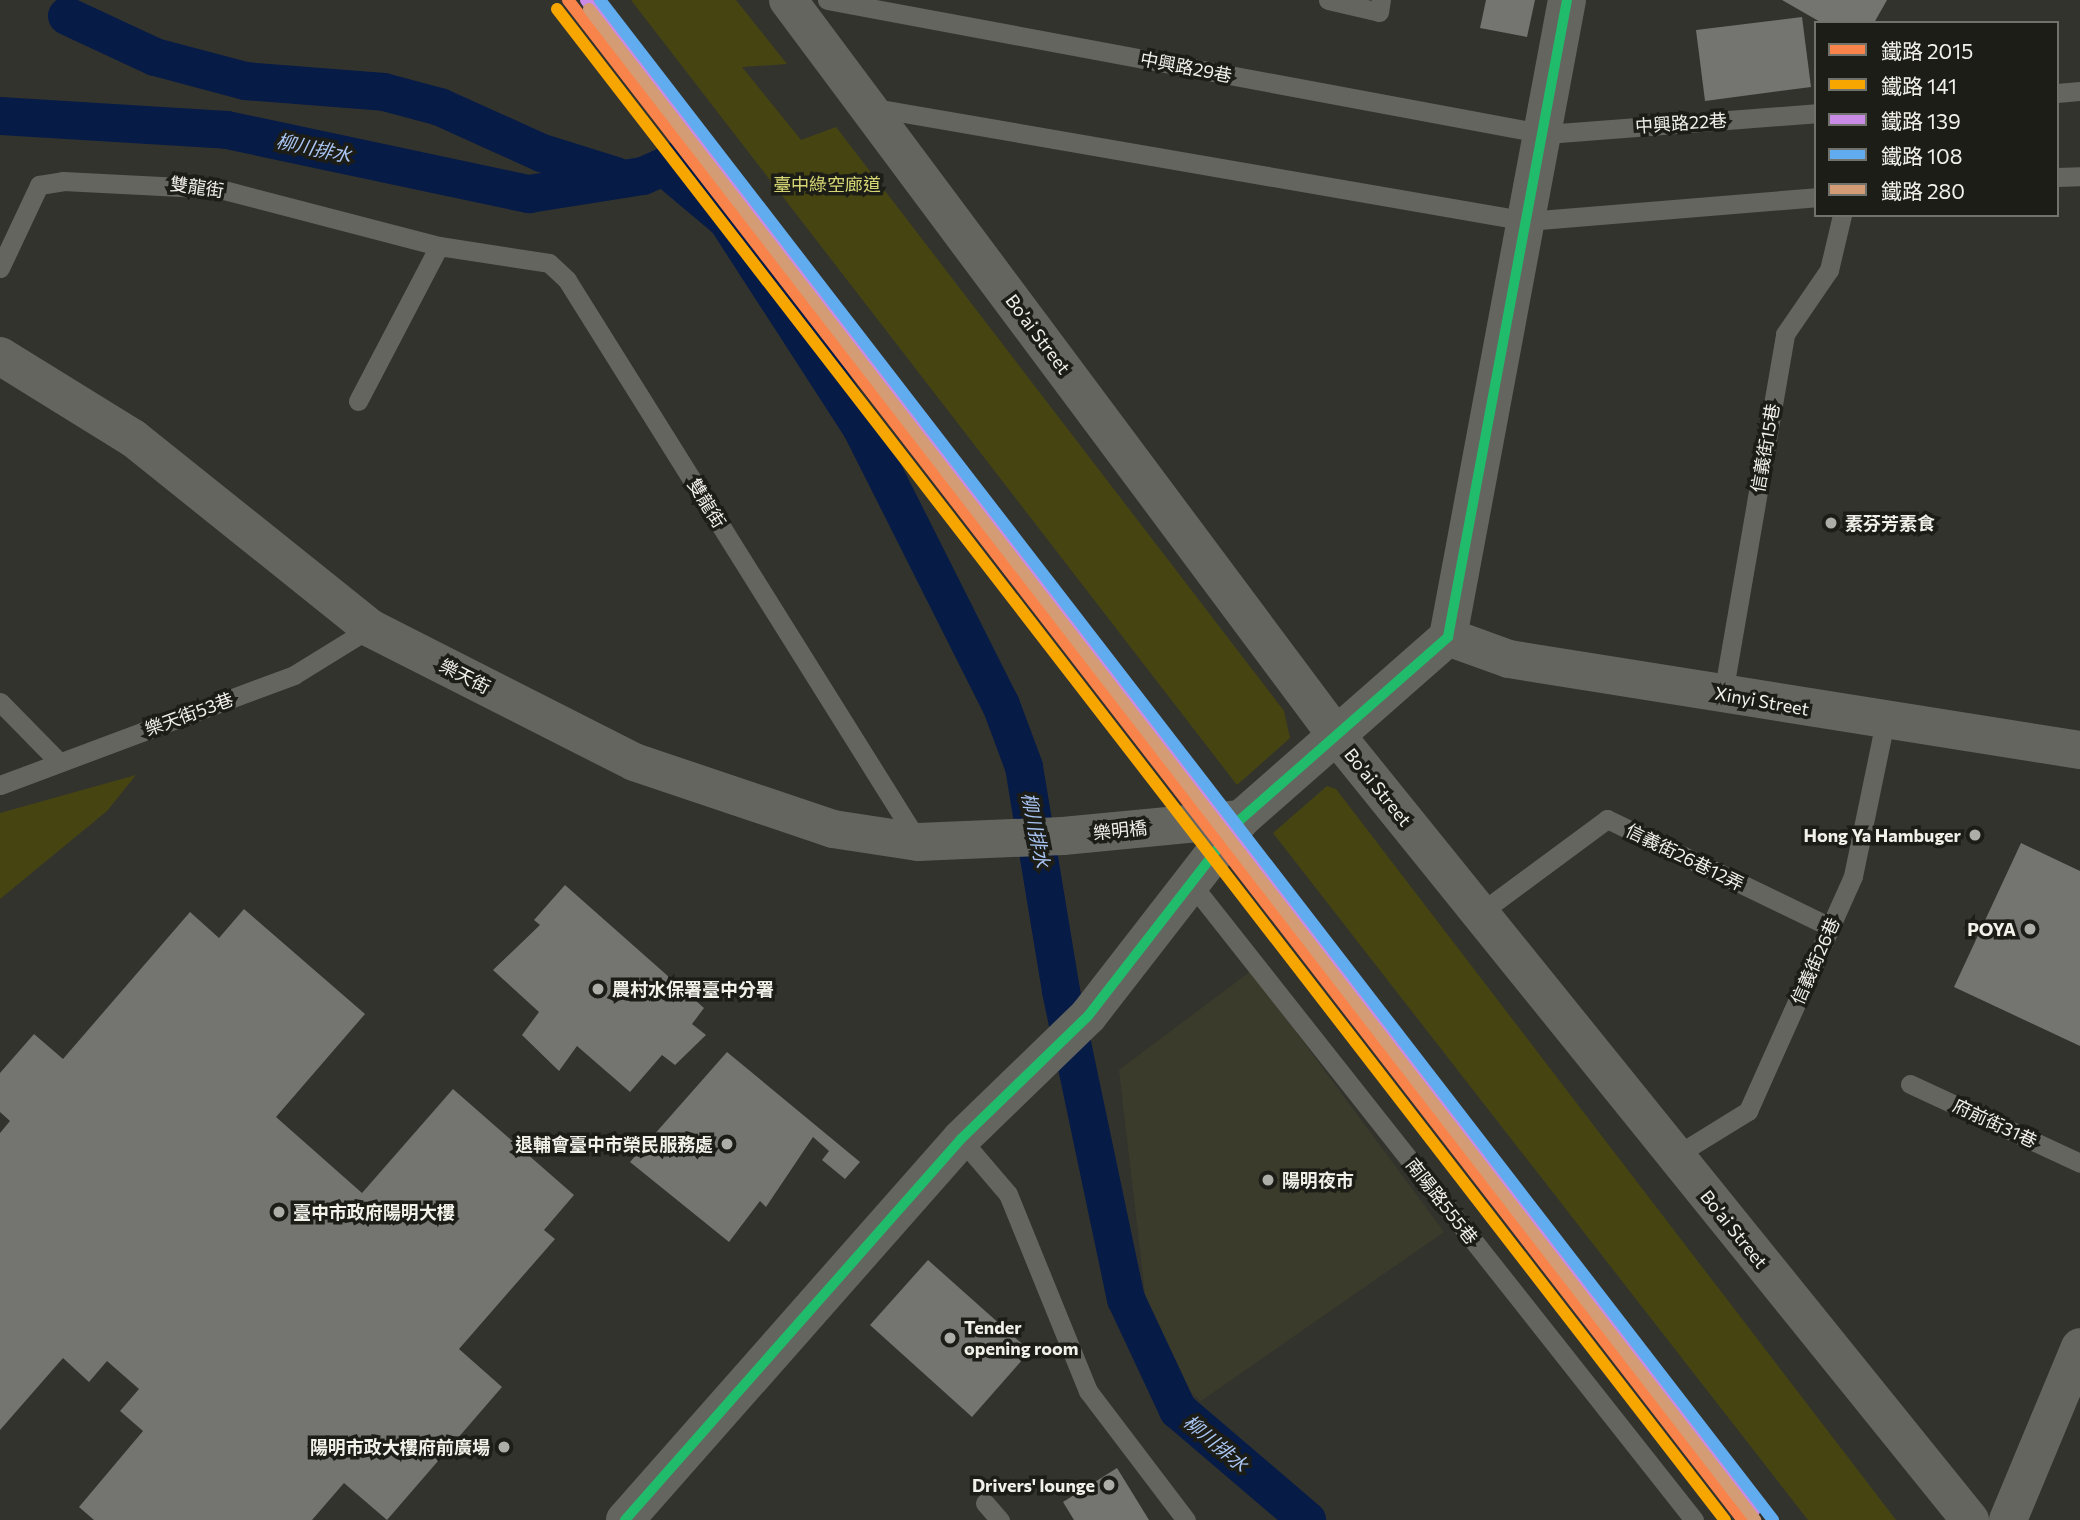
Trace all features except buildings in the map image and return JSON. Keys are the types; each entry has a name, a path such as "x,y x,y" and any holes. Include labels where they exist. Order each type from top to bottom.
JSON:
{"street":[{"name":"Bo’ai Street","path":"788,0 1336,735 1970,1520"},
{"path":"625,1520 961,1139 1045,1063 1088,1016 1241,819 1448,637 1545,134 1567,0"},
{"name":"樂天街","path":"0,356 133,438 370,628 634,762 833,829 918,842 998,841"},
{"name":"Xinyi Street","path":"1448,637 1509,659 1885,722 2080,750"},
{"name":"樂明橋","path":"998,841 1241,819"},
{"path":"2008,1520 2080,1348"}],"lane":[{"name":"中興路29巷","path":"827,0 1545,134"},
{"path":"1328,0 1379,12 1381,0"},
{"path":"2059,93 2080,91"},
{"path":"869,107 1527,221 1814,197"},
{"name":"中興路22巷","path":"1545,134 1814,113"},
{"path":"2059,177 2080,176"},
{"name":"雙龍街","path":"0,268 39,185 63,181 220,189 439,246 549,263 567,280 918,842"},
{"name":"信義街15巷","path":"1723,694 1785,334 1829,270 1842,217"},
{"path":"358,401 439,246"},
{"name":"樂天街53巷","path":"0,785 293,676 370,628"},
{"path":"0,702 59,762"},
{"name":"信義街26巷","path":"1675,1156 1748,1111 1853,876 1885,722"},
{"name":"信義街26巷12弄","path":"1480,914 1607,819 1830,927"},
{"name":"南陽路555巷","path":"1190,882 1694,1520"},
{"name":"府前街31巷","path":"1910,1084 2080,1163"},
{"path":"961,1139 1008,1194 1088,1391 1186,1520"},
{"path":"985,1503 1000,1520"}],"shaded area":[{"name":"陽明夜市","path":"1251,971 1444,1232 1201,1401 1171,1375 1149,1327 1119,1070"}],"green space":[{"name":"臺中綠空廊道","path":"631,0 736,0 787,64 742,67 801,140 836,127 1284,711 1290,738 1237,785"},
{"path":"136,775 107,811 0,899 0,813"},
{"path":"1327,786 1336,789 1896,1520 1808,1520 1273,833"}],"waterway":[{"name":"柳川排水","path":"67,16 155,57 245,81 384,92 440,107 542,153 616,176"},
{"name":"柳川排水","path":"0,116 227,130 529,194 643,176 679,160"},
{"name":"柳川排水","path":"664,167 727,220 861,427 1001,705 1024,767 1061,991 1126,1299 1178,1410 1307,1520"}],"rail line":[{"name":"2015","path":"568,0 1743,1520"},
{"name":"139","path":"586,0 1754,1511"},
{"name":"108","path":"600,0 1773,1520"},
{"name":"141","path":"557,9 1725,1520"},
{"name":"280","path":"589,9 1755,1520"}],"transit line":[{"path":"625,1520 961,1139 1088,1016 1241,819 1448,637 1567,0"}],"place":[{"name":"素芬芳素食","path":"1831,523"},
{"name":"Hong Ya Hambuger","path":"1975,835"},
{"name":"POYA","path":"2030,929"},
{"name":"農村水保署臺中分署","path":"598,989"},
{"name":"退輔會臺中市榮民服務處","path":"727,1144"},
{"name":"陽明夜市","path":"1268,1180"},
{"name":"臺中市政府陽明大樓","path":"279,1212"},
{"name":"Tender opening room","path":"950,1338"},
{"name":"陽明市政大樓府前廣場","path":"504,1447"},
{"name":"Drivers' lounge","path":"1109,1485"}]}
